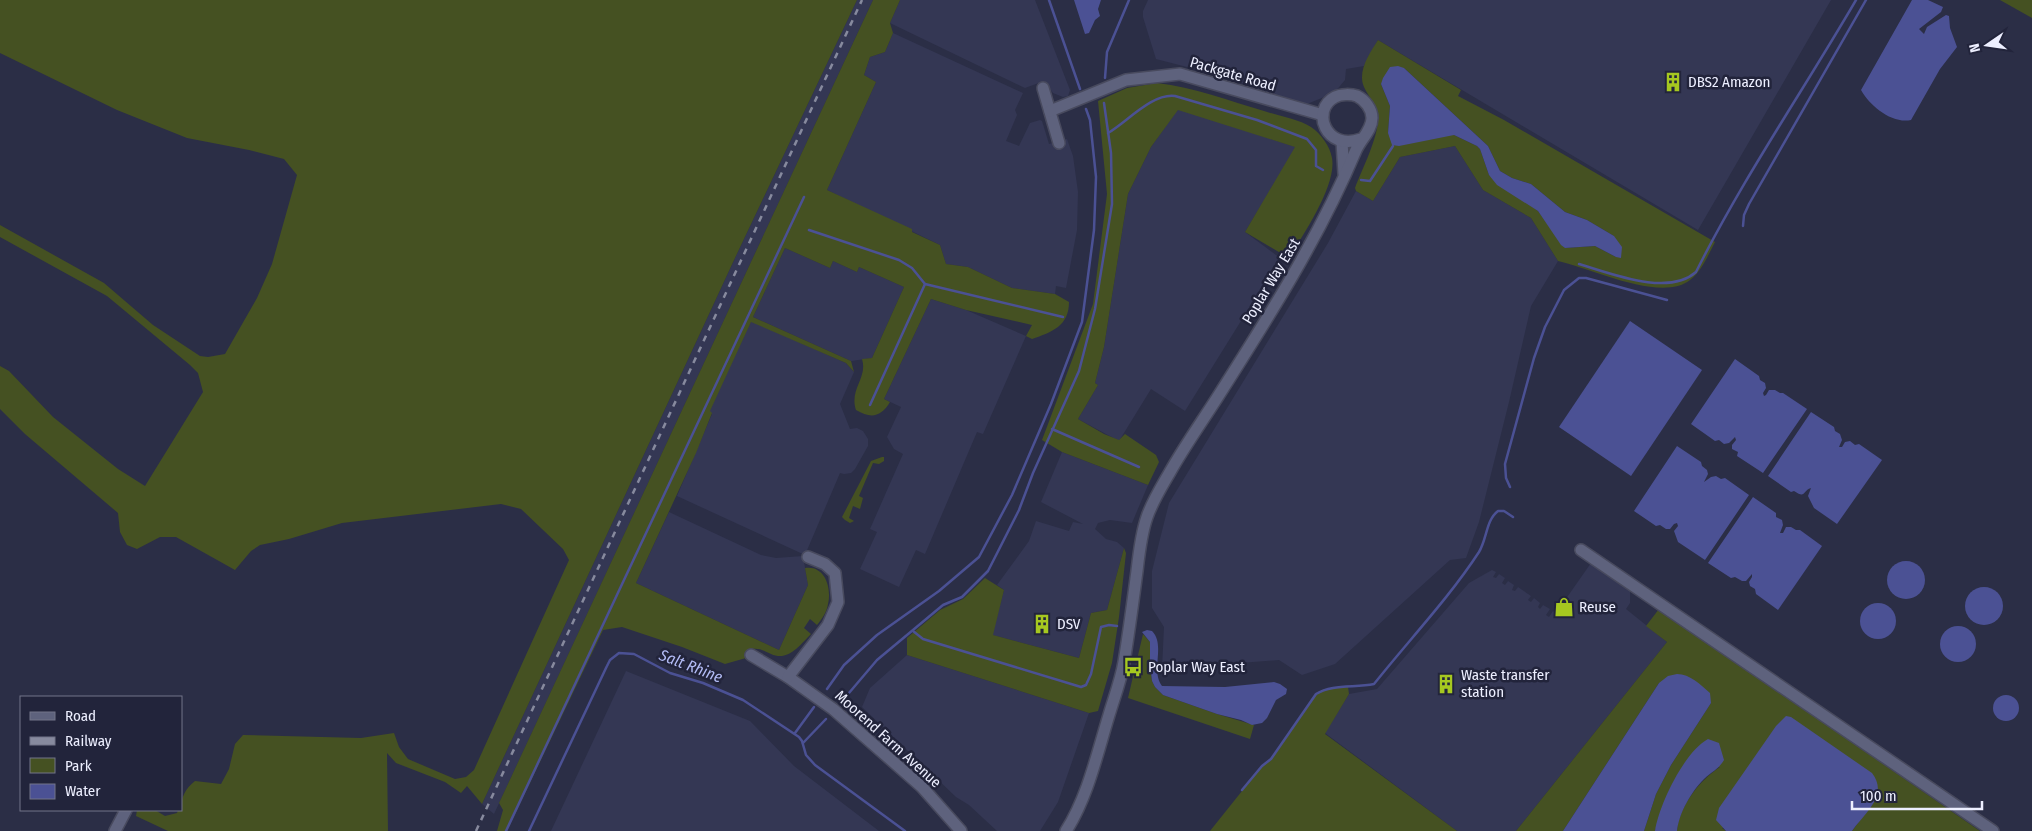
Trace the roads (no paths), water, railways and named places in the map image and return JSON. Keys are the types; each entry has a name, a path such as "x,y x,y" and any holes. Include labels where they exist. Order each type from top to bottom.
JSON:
{"street":[{"name":"Packgate Road","path":"1050,111 1126,80 1180,74 1323,116"},
{"path":"1043,88 1059,143"},
{"name":"Poplar Way East","path":"1066,831 1075,816 1093,768 1124,665 1138,561 1147,516 1170,472 1300,264 1344,179 1361,139 1369,130 1372,118 1369,106 1360,97 1351,94 1336,96 1328,103 1323,116"},
{"path":"1323,116 1325,129 1332,138 1352,143 1361,139"},
{"path":"1342,142 1344,179"},
{"path":"1581,550 1993,831"},
{"path":"788,677 828,625 838,602 835,573 825,564 808,557"},
{"name":"Moorend Farm Avenue","path":"751,655 788,677 833,709 922,787 961,831"},
{"path":"115,831 125,811"},
{"name":"Poplar Way East","path":"1074,831 1075,816"}],"water":[{"path":"1074,0 1101,0 1098,9 1100,16 1095,20 1089,33 1085,34"},
{"path":"1912,0 1928,0 1943,7 1941,12 1919,29 1924,34 1927,27 1946,15 1949,16 1950,28 1957,47 1940,69 1911,120 1904,121 1889,116 1876,108 1861,90"},
{"path":"1398,66 1404,68 1488,146 1500,171 1512,178 1531,184 1565,212 1587,220 1614,236 1622,247 1621,258 1595,246 1565,248 1561,245 1538,211 1497,185 1489,175 1480,149 1477,146 1454,135 1399,146 1392,145 1388,133 1390,106 1381,84 1390,67"},
{"path":"1630,321 1702,370 1631,476 1559,427"},
{"path":"1735,359 1759,376 1760,380 1765,383 1764,396 1769,390 1775,390 1783,393 1807,409 1763,473 1737,456 1738,452 1732,449 1732,445 1736,440 1735,437 1729,443 1724,444 1719,440 1715,441 1691,424"},
{"path":"1811,412 1834,427 1835,431 1840,434 1842,440 1839,447 1842,447 1845,442 1850,441 1855,445 1859,444 1882,460 1837,524 1814,508 1808,496 1811,488 1802,494 1794,491 1791,492 1768,476"},
{"path":"1677,446 1701,462 1702,466 1707,470 1708,474 1704,482 1716,476 1721,479 1725,478 1749,495 1705,560 1678,542 1674,531 1678,526 1677,523 1670,529 1666,529 1660,525 1656,526 1634,511"},
{"path":"1753,497 1776,513 1776,517 1782,520 1783,525 1780,533 1783,533 1786,527 1791,527 1800,530 1822,546 1778,610 1756,594 1755,589 1750,586 1749,582 1752,574 1746,581 1742,581 1735,577 1731,578 1708,563"},
{"path":"1906,561 1919,567 1925,580 1919,593 1906,599 1893,593 1887,580 1893,567"},
{"path":"1984,587 1997,593 2003,606 1997,619 1984,625 1971,619 1965,606 1971,593"},
{"path":"1878,603 1885,604 1891,608 1895,614 1895,628 1891,634 1885,638 1878,639 1871,638 1865,634 1861,628 1860,621 1861,614 1865,608 1871,604"},
{"path":"1958,626 1965,627 1971,631 1975,637 1975,651 1971,657 1965,661 1958,662 1951,661 1945,657 1941,651 1940,644 1941,637 1945,631 1951,627"},
{"path":"1152,631 1158,643 1157,673 1162,686 1225,687 1274,682 1287,689 1286,694 1276,700 1267,718 1262,723 1252,725 1163,695 1152,681 1150,642 1142,632"},
{"path":"1677,674 1691,678 1703,687 1710,693 1711,703 1671,765 1656,794 1644,831 1563,831 1659,683 1668,676"},
{"path":"2006,695 2015,699 2019,708 2015,717 2006,721 1997,717 1993,708 1997,699"},
{"path":"1786,716 1791,717 1872,773 1877,781 1877,796 1873,804 1852,831 1726,831 1716,820 1719,808 1776,726"},
{"path":"1708,739 1719,743 1724,760 1690,796 1680,817 1677,831 1655,831 1657,820 1674,780 1690,755"}],"waterway":[{"path":"1049,0 1080,89"},
{"path":"1105,78 1107,52 1129,0"},
{"path":"1579,264 1622,277 1655,283 1670,283 1684,279 1696,272 1733,203 1856,0"},
{"path":"1743,226 1744,215 1749,204 1866,0"},
{"path":"1108,133 1149,103 1166,96 1175,96 1257,120 1307,139 1316,150 1316,166 1323,170"},
{"path":"843,700 877,660 943,605 962,597 988,571 1019,510 1033,473 1079,371 1095,309 1112,204 1111,153 1104,103"},
{"path":"827,689 844,665 877,635 939,591 979,557 1012,495 1051,404 1082,322 1094,230 1096,177 1090,120 1086,109"},
{"path":"1361,180 1370,181 1393,146"},
{"path":"506,831 804,197"},
{"path":"809,230 899,260 912,268 925,284 1063,317"},
{"path":"1510,487 1506,478 1505,464 1534,358 1545,327 1564,290 1579,278 1586,278 1667,300"},
{"path":"870,405 925,284"},
{"path":"1052,429 1139,467"},
{"path":"1242,790 1262,766 1271,759 1316,694 1336,687 1374,684 1467,569 1482,547 1489,524 1494,515 1498,511 1504,511 1513,517"},
{"path":"913,631 923,639 1081,687 1086,685 1091,674 1101,627 1117,626"},
{"name":"Salt Rhine","path":"529,831 610,660 619,653 634,654 670,673 703,683 743,700 799,737 806,755 815,765 905,831"},
{"path":"795,733 814,707"},
{"path":"803,743 826,719"}],"railway":[{"path":"476,831 862,0"}],"place":[{"name":"DBS2 Amazon","path":"1673,82"},
{"name":"Reuse","path":"1564,607"},
{"name":"DSV","path":"1042,624"},
{"name":"Poplar Way East","path":"1133,667"},
{"name":"Waste transfer station","path":"1446,684"}]}
